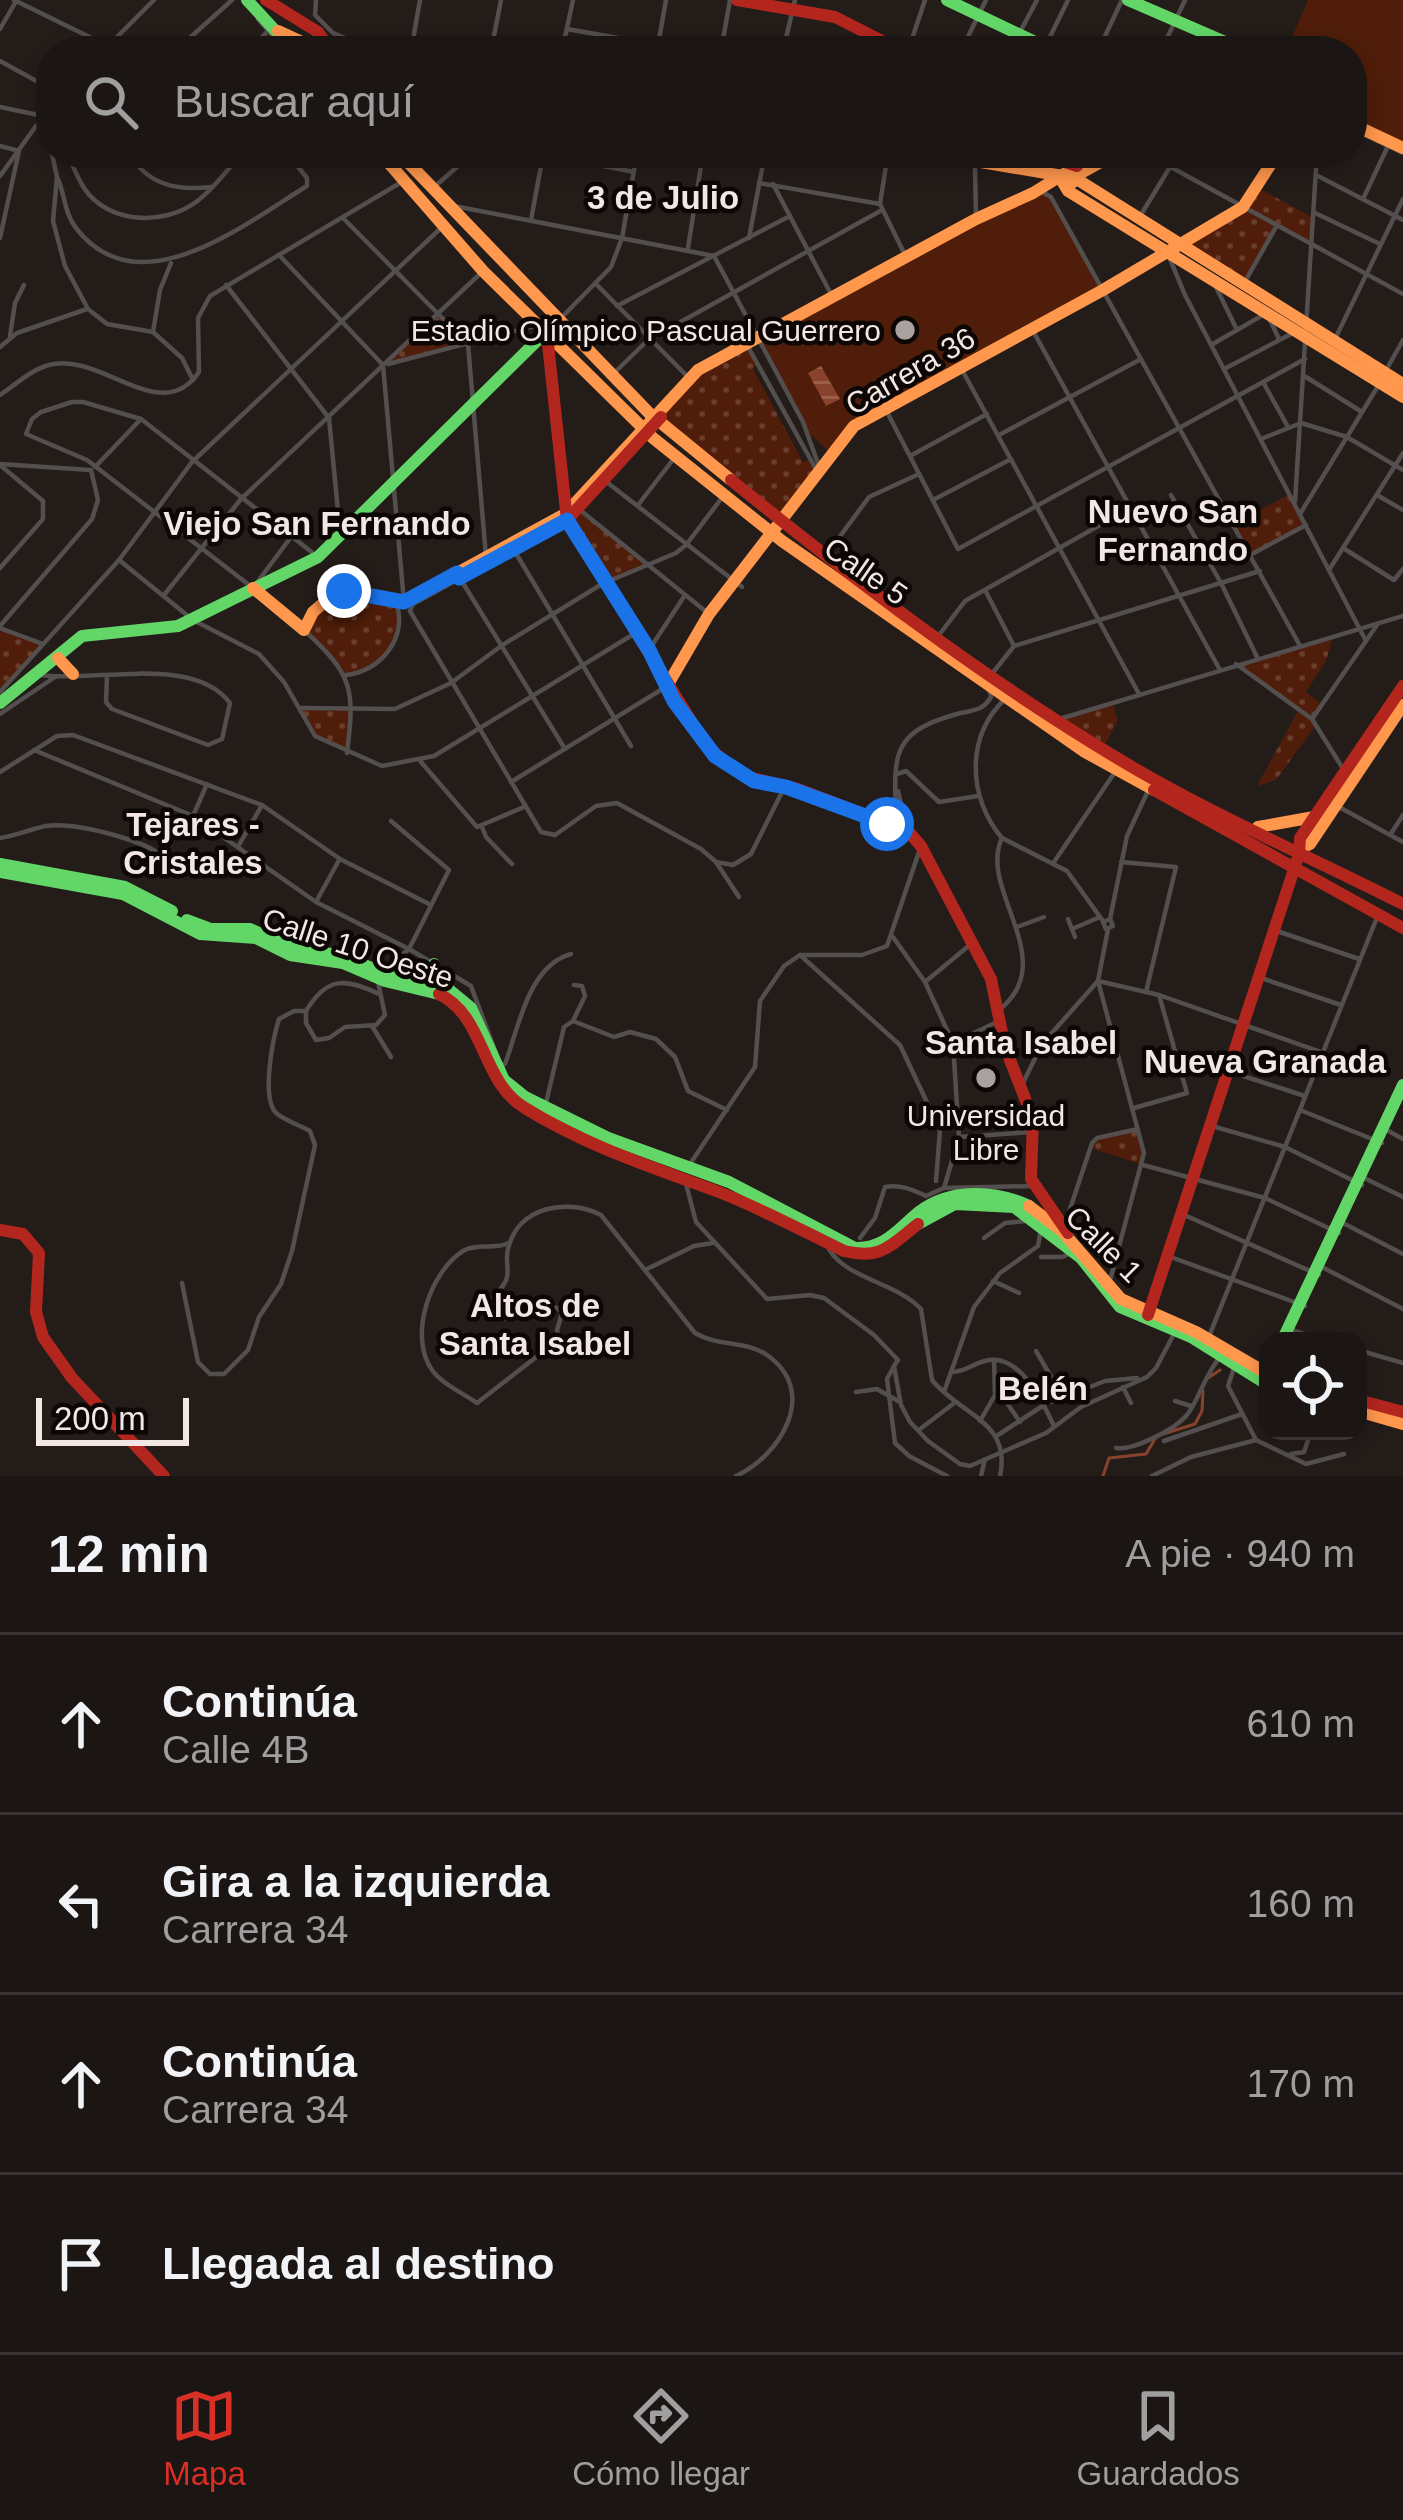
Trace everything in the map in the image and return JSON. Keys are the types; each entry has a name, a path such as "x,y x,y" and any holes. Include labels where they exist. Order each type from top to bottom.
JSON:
{"main road":[{"path":"734,0 793,5 842,19 875,36"},
{"path":"947,0 1022,36"},
{"path":"1125,0 1205,36"},
{"path":"256,3 277,36"},
{"path":"256,3 321,36"},
{"path":"274,32 285,36"},
{"path":"1367,132 1399,148"},
{"name":"Calle 5","path":"394,168 483,271 651,424 937,638 1005,699 1116,770 1254,827 1403,904"},
{"name":"Calle 5","path":"414,168 611,376 675,457 770,532 1151,783 1403,928"},
{"path":"1019,168 1073,178 1139,218 1173,249 1243,285 1303,331 1334,341 1401,391"},
{"path":"1068,168 1073,178 1213,280 1382,378"},
{"path":"1073,178 1083,168"},
{"path":"1073,178 1091,168"},
{"name":"Carrera 36","path":"667,686 709,614 738,584 780,518 854,426 1244,207 1266,168"},
{"path":"1027,170 1035,180 1034,193"},
{"path":"651,424 688,377 1059,176"},
{"path":"0,703 77,640 94,632 178,626 318,557 473,405 543,327 558,320"},
{"path":"543,327 571,515 605,583 679,706 722,762 744,776 908,831 921,846 991,980 1020,1089 1032,1113 1030,1170 1035,1186 1076,1249"},
{"path":"253,588 304,630 316,605 338,592 360,592 402,607 486,557 571,515 693,380 752,342"},
{"path":"58,658 73,674"},
{"path":"1148,1315 1300,838 1403,686"},
{"path":"1300,849 1310,844 1401,714"},
{"path":"1254,827 1314,818"},
{"path":"0,868 138,896"},
{"name":"Calle 10 Oeste","path":"138,896 202,927 250,929 292,949 344,956 380,975 434,991 456,1003 472,1024 498,1086 521,1106 603,1150 685,1172 701,1185 747,1198 843,1248"},
{"name":"Calle 10 Oeste","path":"138,896 200,934 256,938 290,955 343,963 355,978 380,975 451,982 471,1008 504,1080 518,1093 590,1130 747,1198 843,1248"},
{"path":"424,982 434,976 434,964"},
{"path":"451,982 479,1004"},
{"path":"1383,1136 1403,1085"},
{"path":"1289,1332 1403,1100"},
{"path":"562,1130 588,1141 593,1137 590,1130"},
{"path":"603,1150 600,1143 605,1139 633,1148"},
{"name":"Calle 1","path":"843,1248 873,1249 934,1202 961,1196 1009,1197 1030,1206 1117,1296 1259,1376"},
{"name":"Calle 1","path":"843,1248 864,1256 883,1252 926,1217 955,1204 1008,1205 1076,1249 1112,1301 1208,1339 1259,1374"},
{"path":"0,1230 23,1234 39,1253 37,1322 47,1344 81,1388 164,1476"},
{"path":"1367,1402 1403,1412"},
{"path":"1367,1414 1403,1424"}],"street":[{"path":"0,29 16,0 83,36"},
{"path":"117,36 154,0"},
{"path":"194,36 232,0"},
{"path":"316,0 315,15 339,36"},
{"path":"414,36 421,0"},
{"path":"494,36 500,0"},
{"path":"565,36 573,0"},
{"path":"660,36 665,0"},
{"path":"725,36 734,0"},
{"path":"911,36 925,0"},
{"path":"968,36 986,0"},
{"path":"1019,34 1036,0"},
{"path":"1048,36 1068,0"},
{"path":"1106,36 1125,0"},
{"path":"1168,36 1185,0"},
{"path":"786,36 793,5"},
{"path":"567,28 603,36"},
{"path":"269,36 274,32"},
{"path":"273,36 274,32"},
{"path":"0,61 36,81"},
{"path":"0,106 36,114"},
{"path":"0,176 36,126"},
{"path":"0,146 19,151"},
{"path":"1363,200 1399,148"},
{"path":"0,238 19,151"},
{"path":"55,168 68,214 85,238 130,259 172,261 203,250 308,182 298,168"},
{"path":"74,168 99,205 129,216 173,215 202,198 229,168"},
{"path":"139,168 155,182 212,187"},
{"path":"434,188 456,168"},
{"path":"531,220 540,168"},
{"path":"615,168 634,172"},
{"path":"558,320 611,267 622,238 635,168"},
{"path":"688,250 702,168"},
{"path":"749,238 762,168"},
{"path":"886,168 881,207 906,257"},
{"path":"976,219 977,168"},
{"path":"1139,218 1169,168"},
{"path":"1174,168 1403,294"},
{"path":"1295,504 1316,168"},
{"path":"1316,176 1403,220"},
{"path":"57,177 53,221 65,266 88,309 107,325 153,332 182,358 194,380"},
{"path":"0,395 46,365 56,364 102,369 153,393 175,392 199,371 198,318 210,296 405,180"},
{"path":"759,183 881,207"},
{"path":"773,184 833,298"},
{"path":"1034,193 1052,197 1299,644"},
{"path":"1334,341 1403,199"},
{"path":"450,205 714,256 793,429 819,471"},
{"path":"611,376 648,340 881,207"},
{"path":"1315,213 1381,245"},
{"path":"617,306 790,216"},
{"path":"344,219 468,344 486,557"},
{"path":"1243,285 1277,225"},
{"path":"0,692 119,560 192,462 442,227"},
{"path":"1173,249 1211,345 1366,641"},
{"path":"279,255 383,365 402,607 388,655 368,670 346,675"},
{"path":"153,332 160,290 172,261"},
{"path":"164,595 241,499 483,271"},
{"path":"1213,280 1238,330"},
{"path":"10,336 15,303 25,285"},
{"path":"226,285 329,418 341,536"},
{"path":"597,285 688,377"},
{"path":"0,347 10,336 88,309"},
{"path":"1211,345 1267,313 1279,339"},
{"path":"383,365 543,327"},
{"path":"1032,329 1220,670"},
{"path":"1223,369 1303,331"},
{"path":"1300,514 1403,340"},
{"path":"752,342 806,429 819,471"},
{"path":"999,436 1141,359"},
{"path":"886,409 958,549 1305,359"},
{"path":"961,368 1138,694"},
{"path":"1304,376 1363,412"},
{"path":"1263,382 1288,428"},
{"path":"308,517 289,535 253,588 155,509 93,468 26,434 41,412 72,403 141,419 192,462 289,535 318,557"},
{"path":"910,456 987,414"},
{"path":"0,465 93,468 141,419"},
{"path":"1261,439 1300,423 1347,437 1403,470"},
{"path":"793,429 806,429"},
{"path":"1330,570 1403,453"},
{"path":"638,505 675,457"},
{"path":"933,500 1011,459"},
{"path":"0,465 43,500 46,509 43,519 0,568"},
{"path":"43,644 0,627 96,512 93,468"},
{"path":"825,556 869,497 920,474"},
{"path":"602,478 738,584"},
{"path":"301,708 389,711 451,683 605,583 686,545 724,495"},
{"path":"1171,495 1257,657"},
{"path":"1376,495 1403,510"},
{"path":"937,638 965,601 1132,507"},
{"path":"571,515 647,564 709,614"},
{"path":"1250,555 1306,525"},
{"path":"565,749 458,575 512,546 632,746"},
{"path":"1343,548 1396,580 1403,569"},
{"path":"119,560 193,620 259,654 301,708 315,736 382,766 421,761 637,632"},
{"path":"908,831 897,809 895,757 920,730 988,704 990,681 1014,646 1260,572"},
{"path":"985,590 1014,646"},
{"path":"649,650 685,595"},
{"path":"402,607 541,832 555,835 596,806 617,803 701,849 716,862 739,897"},
{"path":"1056,720 1403,616"},
{"path":"1312,719 1378,623"},
{"path":"304,630 346,675 352,711 347,752"},
{"path":"1236,664 1312,719 1345,772"},
{"path":"39,675 55,677 73,674 195,678 230,703 221,740 208,745 108,706 106,676"},
{"path":"0,714 55,677"},
{"name":"Carrera 36","path":"511,782 667,686"},
{"path":"1005,699 989,719 975,761 978,796 1002,838 1054,862 1079,883 1108,929 1098,981 1138,1129 1143,1165 1109,1286"},
{"path":"978,710 989,719"},
{"path":"0,772 64,734 262,805 340,859 431,905"},
{"path":"34,750 193,816 316,902 434,964 451,982"},
{"path":"895,757 902,771 939,802 978,796"},
{"path":"421,761 512,864"},
{"path":"1054,862 1116,770"},
{"path":"883,821 896,819 902,771"},
{"path":"1104,919 1127,836 1151,783"},
{"path":"193,816 207,784"},
{"path":"716,862 728,866 751,854 779,788"},
{"path":"239,845 262,805"},
{"path":"1335,805 1403,842"},
{"path":"480,827 524,807"},
{"path":"883,821 897,809"},
{"path":"1390,835 1403,815"},
{"path":"379,994 355,978 319,994 306,1011 306,1023 316,1040 345,1027 372,1026 385,1015 380,975 409,949 449,870 391,821"},
{"path":"0,838 59,825 110,835 154,849 164,857"},
{"path":"953,1043 999,1016 1018,985 1022,957 999,873 997,848 1002,838"},
{"path":"901,1405 896,1363 874,1334 824,1298 767,1299 700,1227 689,1204 685,1172 755,1067 760,1001 784,966 800,956 862,955 887,946 921,846"},
{"path":"316,902 340,859"},
{"path":"1120,862 1176,867 1146,992"},
{"path":"1208,1339 1378,915"},
{"path":"1017,927 1044,917"},
{"path":"1068,919 1075,937"},
{"path":"1072,929 1104,919"},
{"path":"1274,930 1359,959"},
{"path":"893,937 925,982 953,1043 959,1137 944,1188"},
{"path":"925,982 973,943"},
{"path":"479,1004 500,1064 505,1064 539,975 554,958 571,954"},
{"path":"800,956 900,1045 940,1130 936,1181"},
{"path":"1258,977 1341,1005"},
{"path":"1098,981 1159,995 1323,1053"},
{"path":"1020,1089 1042,1044 1098,981"},
{"path":"544,1107 570,1022 585,996 582,986 574,985"},
{"path":"1132,1109 1186,1093 1159,995"},
{"path":"182,1283 198,1362 210,1374 224,1374 248,1350 292,1251 315,1145 310,1130 277,1113 269,1096 279,1019 306,1011"},
{"path":"570,1022 614,1037 630,1032 656,1039 675,1057 688,1091 728,1111"},
{"path":"372,1026 391,1057"},
{"path":"1228,1071 1305,1096"},
{"path":"1300,1110 1403,1138"},
{"path":"1210,1126 1286,1147 1403,1197"},
{"path":"1064,1227 1096,1138 1138,1129"},
{"path":"959,1137 1034,1132"},
{"path":"1143,1165 1265,1198 1403,1254"},
{"path":"689,1204 692,1192 701,1185"},
{"path":"860,1238 875,1218 885,1187 913,1189 926,1196 944,1188 1035,1186"},
{"path":"509,1243 464,1250 443,1271 423,1319 421,1342 435,1375 477,1403 553,1343 560,1344 562,1313 558,1308 538,1306 507,1319 492,1310 491,1300 507,1278 509,1243 520,1226 560,1205 577,1205 601,1215 695,1333 717,1344 736,1344 767,1354 788,1382 793,1402 785,1434 759,1462 736,1476"},
{"path":"1181,1214 1403,1309"},
{"path":"944,1392 974,1307 993,1281 1038,1246 1041,1230 1023,1220 1005,1223 984,1238"},
{"path":"694,1246 700,1227"},
{"path":"647,1269 694,1246 713,1243"},
{"path":"826,1243 839,1264 868,1275 921,1309 932,1380 997,1435 1002,1451 999,1476"},
{"path":"1041,1257 1062,1257 1076,1249"},
{"path":"1168,1256 1302,1305"},
{"path":"993,1281 1018,1293"},
{"path":"985,1295 989,1304"},
{"path":"997,1435 1042,1402 1105,1381 1147,1377 1176,1330"},
{"path":"1036,1351 1063,1397"},
{"path":"1367,1353 1403,1363"},
{"path":"1116,1448 1140,1447 1185,1418 1204,1378 1221,1356"},
{"path":"952,1372 994,1360 1018,1372 1054,1426"},
{"path":"980,1420 994,1396 994,1360"},
{"path":"896,1363 887,1378 895,1443 947,1476"},
{"path":"1234,1365 1228,1386 1256,1440"},
{"path":"856,1392 871,1388 888,1393 914,1427 960,1464 978,1465 1137,1378"},
{"path":"1124,1387 1131,1403"},
{"path":"1175,1401 1191,1406"},
{"path":"914,1427 925,1428 955,1402"},
{"path":"1007,1403 1020,1422"},
{"path":"1164,1442 1242,1414"},
{"path":"1154,1476 1173,1472 1216,1448 1256,1440 1306,1464 1344,1454"},
{"path":"1291,1454 1304,1452 1308,1440"},
{"path":"981,1476 985,1459"}],"shaded area":[{"path":"1308,0 1403,0 1403,142 1367,126 1367,36 1292,36"},
{"path":"1256,187 1314,218 1313,245 1278,226 1243,285 1180,245 1243,207"},
{"path":"1039,192 1051,197 1103,290 854,426 832,455 805,429 757,339 976,219"},
{"path":"435,315 468,344 383,365"},
{"path":"747,345 758,362 753,369 803,462 810,460 818,472 780,518 658,421 693,380"},
{"path":"821,366 840,399 826,406 808,373"},
{"path":"1290,494 1306,525 1250,555 1233,525"},
{"path":"580,510 647,564 605,583 567,520"},
{"path":"338,592 393,601 400,615 385,656 371,667 346,675 304,630 309,616"},
{"path":"0,628 43,644 0,692"},
{"path":"1333,635 1326,661 1306,692 1322,704 1312,719 1316,725 1276,780 1257,786 1299,709 1236,664"},
{"path":"1112,702 1118,720 1103,749 1056,720"},
{"path":"301,708 352,711 347,752 315,736"},
{"path":"1138,1129 1143,1165 1090,1148 1097,1138"}],"waterway":[{"path":"1208,1378 1220,1370"},
{"path":"1163,1434 1195,1424 1202,1411 1203,1391"},
{"path":"1367,1408 1403,1418"},
{"path":"1103,1476 1109,1458 1146,1454 1155,1439"}],"traffic: fast":[{"path":"247,0 280,36"},
{"path":"947,0 1023,36"},
{"path":"1128,0 1211,36"},
{"path":"0,703 82,636 178,626 318,557 558,320"},
{"path":"0,864 125,887 172,911"},
{"path":"0,872 123,894 200,934 256,938 290,955 343,963 385,981 439,994"},
{"path":"187,920 211,929 250,929 292,948 344,956 387,975 448,989 471,1008 504,1080 525,1097 608,1138 729,1182 855,1248 883,1242 931,1204 958,1195 1002,1197 1029,1206"},
{"path":"424,981 434,976 434,964"},
{"path":"1286,1332 1403,1085"},
{"path":"918,1224 955,1204 1014,1207 1081,1258 1120,1307 1191,1337 1259,1379"}],"traffic: slow":[{"path":"278,31 289,36"},
{"path":"1367,131 1403,148"},
{"path":"393,168 483,271 653,438 782,541 1085,752 1154,790"},
{"path":"413,168 649,413 731,480"},
{"path":"1016,168 1075,178 1403,384"},
{"path":"253,588 304,630 313,612 334,594 404,602 565,514 698,370 1074,168"},
{"path":"1072,183 1090,168"},
{"path":"667,686 709,614 854,426 1103,290 1243,207 1268,168"},
{"path":"1059,176 1068,191 1403,397"},
{"path":"58,658 73,674"},
{"path":"1300,849 1310,844 1403,705"},
{"path":"1258,827 1314,817"},
{"path":"1029,1206 1062,1231 1121,1299 1196,1332 1259,1369"},
{"path":"1367,1414 1403,1424"}],"traffic: jam":[{"path":"266,0 321,36"},
{"path":"737,0 835,17 872,36"},
{"path":"547,335 567,520 707,747 744,776 798,789 908,831 921,846 991,979 1005,1047 1033,1119 1031,1179 1068,1233"},
{"path":"567,520 661,417"},
{"path":"731,480 919,626 1067,727 1187,797 1403,904"},
{"path":"1148,1315 1299,854 1300,838 1403,686"},
{"path":"1154,790 1403,928"},
{"path":"439,994 466,1018 510,1096 572,1134 735,1199 844,1251 876,1252 918,1224"},
{"path":"0,1230 23,1234 39,1253 36,1312 43,1337 72,1378 164,1476"},
{"path":"1367,1402 1403,1412"}],"place":[{"name":"Estadio Olímpico Pascual Guerrero","path":"905,330"},
{"name":"Universidad Libre","path":"986,1078"}],"district":[{"name":"3 de Julio","path":"663,197"},
{"name":"Viejo San Fernando","path":"317,523"},
{"name":"Nuevo San Fernando","path":"1173,530"},
{"name":"Tejares - Cristales","path":"193,843"},
{"name":"Santa Isabel","path":"1021,1042"},
{"name":"Nueva Granada","path":"1265,1061"},
{"name":"Altos de Santa Isabel","path":"535,1324"},
{"name":"Belén","path":"1043,1388"}],"route":[{"path":"344,591 404,602 567,520 649,650 674,701 715,756 754,781 786,787 887,824"}]}
